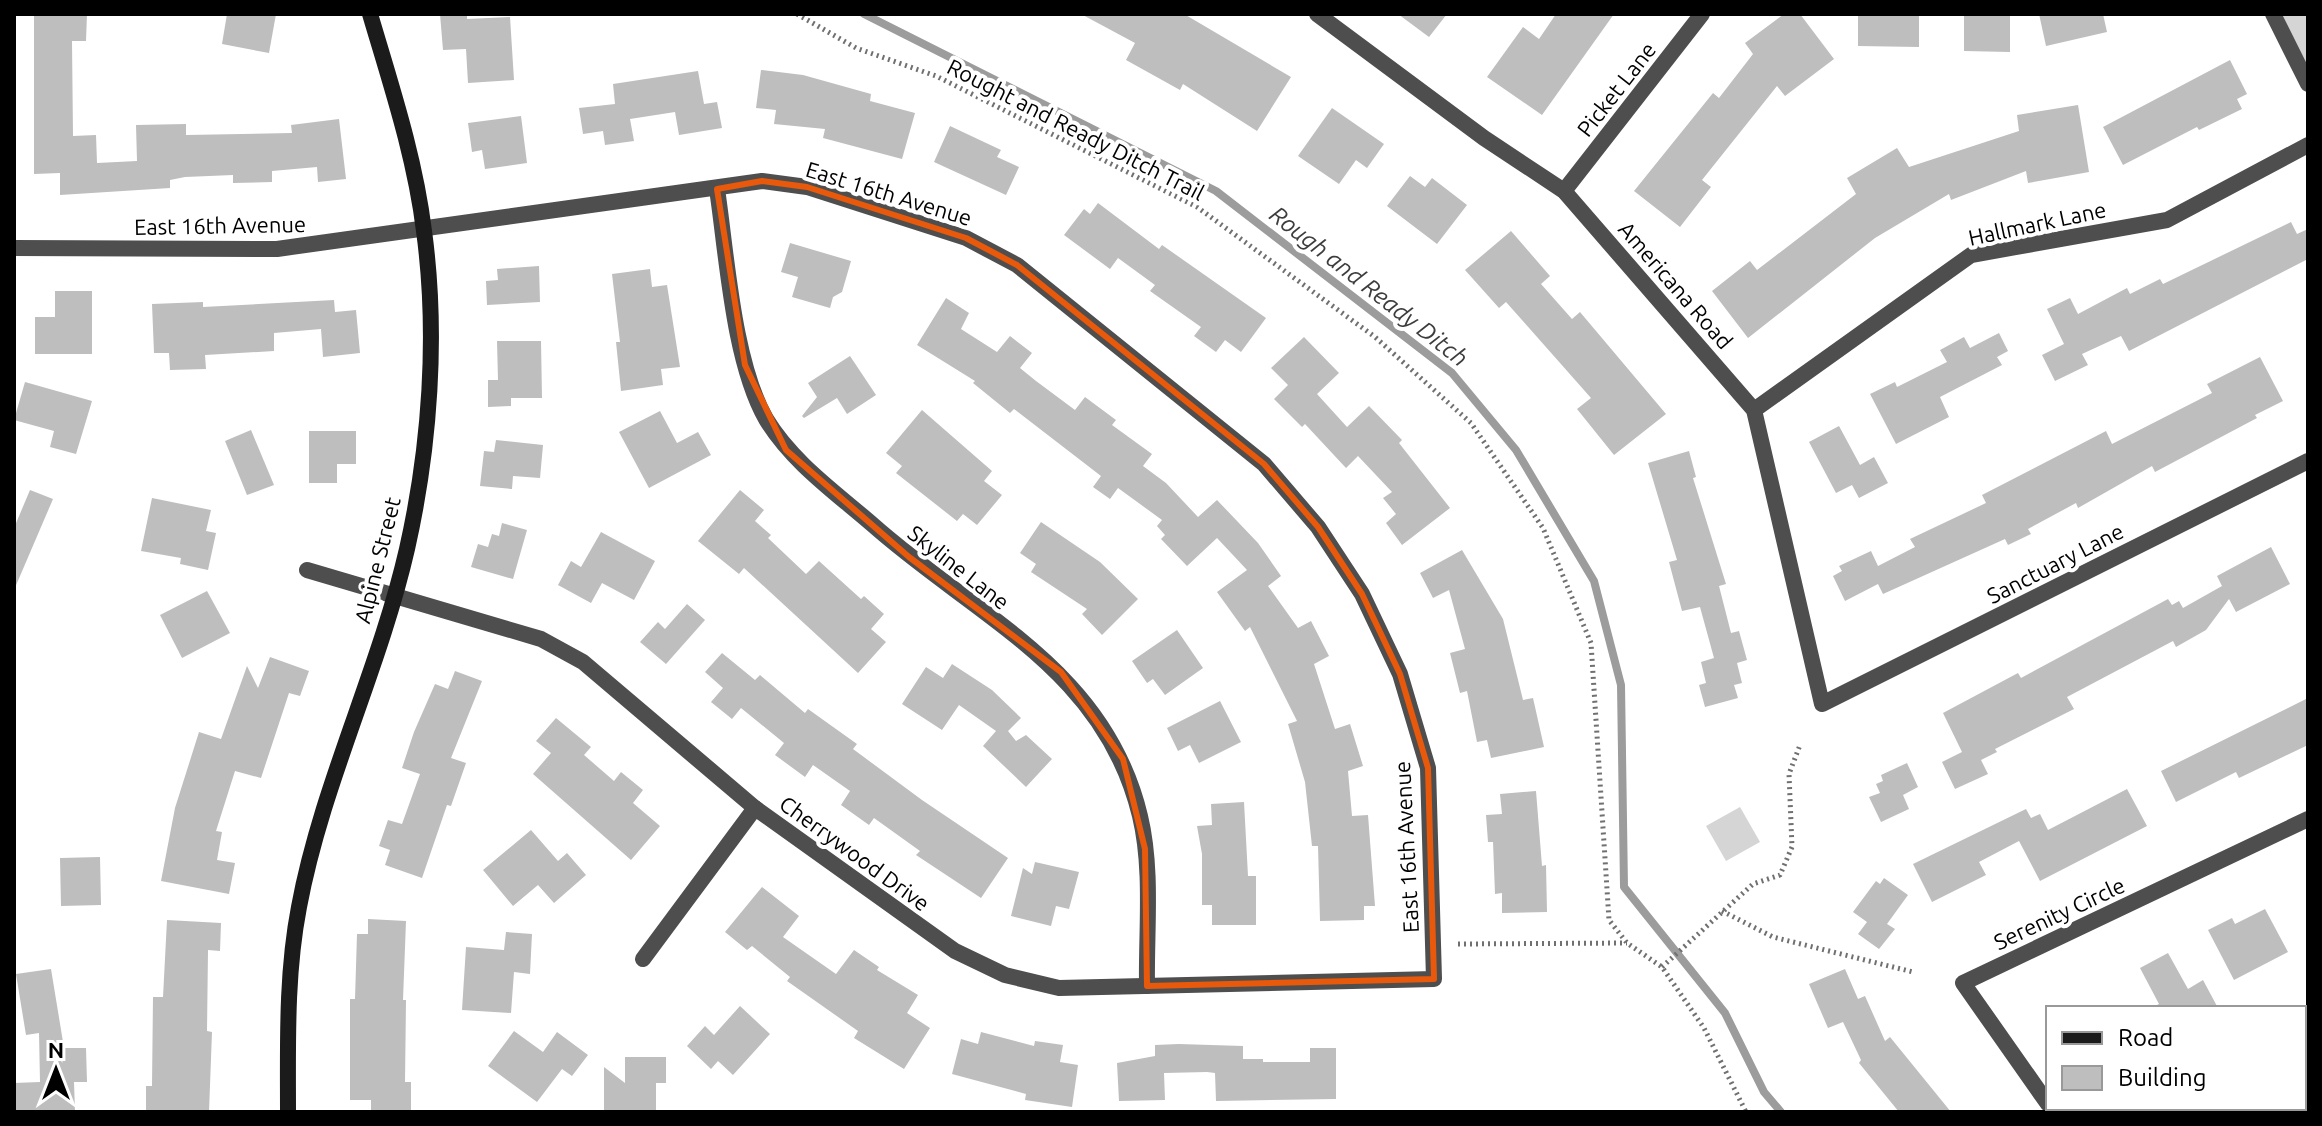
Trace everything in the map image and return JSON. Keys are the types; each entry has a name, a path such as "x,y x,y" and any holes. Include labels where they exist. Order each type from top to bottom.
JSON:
{"street":[{"name":"Alpine Street","path":"288,1112 290,981 298,909 316,838 394,596 407,548 424,447 430,357 424,230 398,112 370,14"},
{"name":"Picket Lane","path":"1564,191 1702,14"},
{"path":"2273,14 2308,84"},
{"name":"Americana Road","path":"1321,15 1484,138 1564,191 1754,410 1822,704"},
{"name":"Hallmark Lane","path":"1754,410 1971,255 2167,220 2308,145"},
{"name":"East 16th Avenue","path":"14,248 277,249 762,181 807,187 966,238 1017,265 1264,464 1318,527 1362,594 1400,674 1428,768 1434,979"},
{"name":"Skyline Lane","path":"717,189 745,365 764,415 786,450 909,557 1061,672 1100,719 1123,759 1141,818 1145,849 1147,986"},
{"name":"Sanctuary Lane","path":"1822,704 2308,461"},
{"name":"Cherrywood Drive","path":"307,570 541,639 583,662 755,808 955,951 992,969 1059,988 1434,979"},
{"path":"643,959 755,808"},
{"name":"Serenity Circle","path":"2046,1101 1963,983 2308,819"}],"path":[{"name":"Rought and Ready Ditch Trail","path":"797,14 856,48 936,76 1197,207 1375,337 1471,423 1543,528 1591,643 1609,920 1627,943 1662,967 1704,1028 1746,1112"},
{"path":"1662,967 1753,884 1780,875 1792,847 1789,774 1800,745"},
{"path":"1722,911 1773,937 1913,972"},
{"path":"1458,944 1627,943"}],"highlighted area":[{"path":"762,181 807,187 966,238 1017,265 1264,464 1318,527 1362,594 1400,674 1428,768 1434,979 1147,986 1145,849 1123,759 1061,672 909,557 786,450 745,365 717,189"}],"shaded area":[{"path":"2273,14 2308,14 2308,84"},
{"path":"1740,807 1760,842 1726,861 1706,826"}],"building":[{"path":"34,14 87,14 86,41 72,41 73,136 96,135 97,163 137,161 136,125 186,124 186,135 292,133 291,125 339,119 346,179 318,182 317,167 272,171 272,182 233,183 233,175 185,177 170,180 170,188 60,195 60,173 34,174"},
{"path":"227,14 276,14 269,53 222,44"},
{"path":"440,14 467,14 467,19 510,17 514,80 468,83 466,49 443,50"},
{"path":"1081,14 1184,14 1291,77 1257,131 1183,84 1180,90 1126,60 1135,43"},
{"path":"1398,14 1447,14 1429,37"},
{"path":"1556,14 1614,14 1542,115 1487,77 1523,27 1539,39"},
{"path":"1784,14 1800,14 1834,59 1785,96 1777,86 1702,180 1711,187 1680,227 1634,191 1713,93 1719,98 1753,54 1745,43"},
{"path":"1858,14 1919,14 1919,47 1858,46"},
{"path":"1964,14 2010,14 2010,52 1964,51"},
{"path":"2039,14 2103,14 2107,32 2046,46"},
{"path":"2230,60 2247,94 2237,99 2242,109 2199,130 2197,127 2123,165 2103,127"},
{"path":"761,70 803,75 871,94 870,101 915,113 902,159 823,138 825,129 774,124 776,110 756,108"},
{"path":"698,71 704,104 717,102 722,128 679,135 675,112 630,119 634,141 605,145 603,131 583,134 579,108 615,104 613,84"},
{"path":"2078,105 2089,172 2028,183 2026,171 1951,200 1949,194 1875,238 1748,338 1712,291 1750,261 1757,270 1856,194 1847,178 1897,148 1909,167 2019,131 2017,115"},
{"path":"1332,108 1384,144 1367,168 1356,160 1339,184 1298,156"},
{"path":"521,116 527,163 485,169 482,150 472,152 468,123"},
{"path":"950,126 1001,150 997,157 1019,167 1006,195 934,162"},
{"path":"1410,176 1425,187 1432,178 1467,205 1437,244 1387,206"},
{"path":"1098,203 1159,249 1162,245 1266,318 1241,352 1225,340 1216,352 1194,336 1201,327 1150,291 1155,285 1118,258 1110,269 1064,235 1084,209 1090,214"},
{"path":"2291,222 2297,234 2308,229 2308,259 2129,351 2121,336 2082,354 2088,365 2055,381 2042,355 2064,344 2047,309 2070,298 2078,314 2127,288 2130,294 2160,279 2163,284"},
{"path":"1511,231 1550,276 1541,284 1572,319 1580,312 1666,414 1614,455 1577,409 1591,398 1506,302 1499,308 1465,270"},
{"path":"790,243 851,261 842,292 833,297 830,308 792,297 798,277 781,272"},
{"path":"539,266 540,302 487,305 486,281 498,280 497,269"},
{"path":"650,269 652,287 667,285 680,367 661,369 663,385 621,391 616,342 620,342 612,274"},
{"path":"55,291 92,291 92,354 35,354 35,317 55,317"},
{"path":"946,298 969,313 961,329 997,352 1010,336 1032,353 1020,368 1036,381 1075,410 1085,397 1116,420 1112,425 1152,454 1143,466 1166,483 1198,517 1217,500 1258,543 1281,576 1268,586 1298,628 1311,621 1329,656 1314,664 1335,729 1350,724 1363,766 1348,771 1352,816 1368,815 1375,906 1364,906 1364,920 1320,921 1318,846 1312,846 1305,782 1288,724 1297,721 1250,627 1245,631 1217,592 1247,570 1217,538 1187,566 1161,539 1165,535 1157,526 1162,520 1118,488 1110,499 1093,487 1101,476 1014,409 1010,413 973,383 975,381 917,345"},
{"path":"334,300 335,312 356,310 360,353 323,357 321,329 274,333 274,351 205,355 206,369 170,370 169,353 154,353 152,304 203,302 203,307"},
{"path":"1999,333 2008,351 1997,357 2002,365 1940,397 1949,417 1896,444 1870,394 1895,382 1897,387 1947,362 1940,350 1964,337 1970,348"},
{"path":"1304,337 1339,373 1317,394 1347,427 1369,406 1402,440 1399,443 1450,508 1402,545 1386,523 1396,514 1383,498 1392,492 1358,456 1346,468 1305,424 1302,427 1274,399 1288,385 1271,368"},
{"path":"497,341 541,341 542,398 511,398 511,406 488,407 488,380 498,380"},
{"path":"850,356 876,395 847,414 837,398 804,418 802,416 817,397 808,383"},
{"path":"2260,357 2283,401 2255,415 2257,418 2155,472 2152,466 2078,508 2076,503 2028,529 2031,534 2008,545 2005,539 1883,594 1878,584 1845,601 1833,576 1842,571 1839,566 1871,551 1878,566 1915,547 1910,539 1986,503 1982,495 2106,431 2112,444 2212,393 2207,384"},
{"path":"25,382 92,401 76,454 50,447 54,431 14,420"},
{"path":"922,410 992,471 984,481 1002,495 977,525 963,514 957,521 896,473 902,466 886,453"},
{"path":"660,411 677,443 698,432 711,455 649,488 619,432"},
{"path":"1839,426 1860,465 1874,457 1888,483 1859,498 1852,485 1836,493 1809,442"},
{"path":"251,430 274,485 247,495 225,441"},
{"path":"309,431 356,431 356,464 337,464 337,483 309,483"},
{"path":"496,440 543,445 540,478 513,476 512,489 480,486 484,451 494,452"},
{"path":"1689,451 1696,477 1693,478 1726,584 1719,586 1731,633 1739,631 1747,660 1737,663 1742,683 1734,685 1738,698 1705,707 1699,685 1706,683 1701,662 1714,658 1700,607 1682,611 1669,562 1677,560 1648,463"},
{"path":"30,490 53,499 14,590 14,528"},
{"path":"740,490 764,510 755,521 771,535 768,538 806,574 819,561 861,599 864,596 884,614 871,629 886,642 858,673 744,568 739,574 698,541"},
{"path":"152,498 211,510 206,531 216,533 208,570 180,564 181,558 141,551"},
{"path":"1041,522 1100,562 1138,599 1102,635 1082,614 1087,609 1031,572 1036,564 1020,553"},
{"path":"502,523 527,530 513,579 471,567 478,544 488,547 492,534 499,536"},
{"path":"601,532 655,561 634,600 602,583 591,603 558,585 571,561 581,567"},
{"path":"2271,547 2290,584 2236,612 2229,599 2206,630 2176,647 2173,641 2067,697 2074,709 1995,749 1997,752 1981,760 1988,774 1955,789 1942,762 1962,752 1943,713 2018,673 2021,678 2168,599 2172,605 2179,601 2183,608 2222,586 2217,576"},
{"path":"1462,550 1503,619 1523,700 1533,698 1544,747 1491,758 1487,740 1477,742 1467,691 1460,693 1450,653 1465,649 1449,590 1433,598 1420,573"},
{"path":"207,591 230,633 182,658 160,615"},
{"path":"687,604 705,620 666,664 640,642 658,622 665,629"},
{"path":"1177,630 1203,668 1165,695 1153,679 1147,683 1132,661"},
{"path":"722,653 755,680 760,675 805,713 808,709 857,744 853,749 1008,858 981,898 916,855 920,851 874,818 869,825 841,805 850,791 813,765 805,777 775,755 784,743 741,708 732,719 711,702 723,688 705,672"},
{"path":"270,657 309,671 300,696 289,693 261,778 235,771 216,831 222,832 217,860 235,863 229,894 161,881 175,808 199,732 221,739 247,666 258,688"},
{"path":"952,664 992,690 1021,718 1008,731 1016,741 1026,735 1052,759 1026,787 983,746 996,731 959,705 942,730 902,704 926,667 943,678"},
{"path":"455,671 482,681 451,758 466,763 451,806 447,805 422,878 385,865 390,850 379,846 388,820 402,824 420,774 402,768 414,732 435,684 448,689"},
{"path":"2308,698 2308,745 2239,778 2236,772 2176,802 2161,771"},
{"path":"1220,701 1241,742 1199,763 1190,745 1178,751 1167,728"},
{"path":"556,718 591,747 584,755 614,781 621,772 643,790 633,803 660,826 631,860 533,774 551,753 536,741"},
{"path":"1907,763 1918,787 1903,795 1909,809 1881,822 1869,797 1880,793 1876,784 1883,781 1881,775"},
{"path":"2127,789 2147,826 2040,881 2019,841 1979,862 1986,875 1932,902 1913,864 2026,809 2031,818 2040,814 2048,830"},
{"path":"1536,791 1542,866 1546,865 1547,912 1502,913 1502,893 1495,894 1493,842 1488,842 1486,815 1502,814 1500,794"},
{"path":"1244,802 1248,876 1256,876 1256,925 1212,925 1212,905 1202,905 1202,854 1197,826 1212,825 1211,804"},
{"path":"531,830 558,861 567,853 586,875 554,903 538,885 513,906 483,870"},
{"path":"100,857 101,905 61,906 60,858"},
{"path":"1035,862 1079,872 1069,909 1056,906 1051,926 1011,916 1023,868 1032,874"},
{"path":"1884,878 1908,895 1887,924 1895,929 1879,949 1858,934 1867,922 1853,912 1876,881 1880,884"},
{"path":"762,887 799,916 783,937 836,974 854,950 879,967 877,970 918,995 907,1013 930,1028 904,1069 854,1038 858,1031 787,981 790,977 752,946 747,950 725,932"},
{"path":"2265,909 2288,952 2234,980 2208,930 2232,918 2235,924"},
{"path":"368,919 406,921 403,1000 406,1000 405,1082 411,1082 411,1112 371,1112 371,1100 350,1100 350,999 355,999 357,934 368,934"},
{"path":"167,920 221,923 220,951 208,950 207,1031 212,1032 209,1112 146,1112 146,1086 152,1086 153,997 163,997"},
{"path":"506,932 532,934 530,974 514,972 511,1013 462,1010 466,947 504,950"},
{"path":"2168,953 2188,989 2203,980 2217,1006 2155,1006 2159,1004 2140,968"},
{"path":"51,969 64,1048 86,1048 87,1082 74,1082 75,1112 14,1112 14,1083 40,1082 39,1033 26,1035 16,974"},
{"path":"1845,969 1858,999 1865,996 1885,1041 1890,1037 1951,1112 1899,1112 1859,1063 1861,1060 1843,1022 1828,1028 1809,984"},
{"path":"740,1006 770,1034 733,1075 718,1061 711,1069 687,1046 705,1026 714,1035"},
{"path":"514,1031 543,1052 557,1032 588,1055 572,1076 562,1069 537,1102 488,1066"},
{"path":"981,1032 1034,1046 1035,1041 1063,1045 1060,1062 1078,1065 1072,1107 1025,1100 1026,1094 952,1074 961,1039 978,1044"},
{"path":"1155,1045 1243,1046 1243,1059 1263,1059 1263,1062 1310,1062 1310,1048 1336,1048 1336,1099 1216,1101 1215,1073 1207,1072 1164,1073 1165,1100 1119,1101 1117,1063 1155,1056"},
{"path":"625,1057 666,1057 666,1083 656,1083 656,1112 604,1112 604,1067 625,1083"}],"waterway":[{"name":"Rough and Ready Ditch","path":"864,14 1216,191 1452,373 1516,450 1594,581 1621,685 1624,887 1725,1013 1764,1092 1781,1112"}]}
